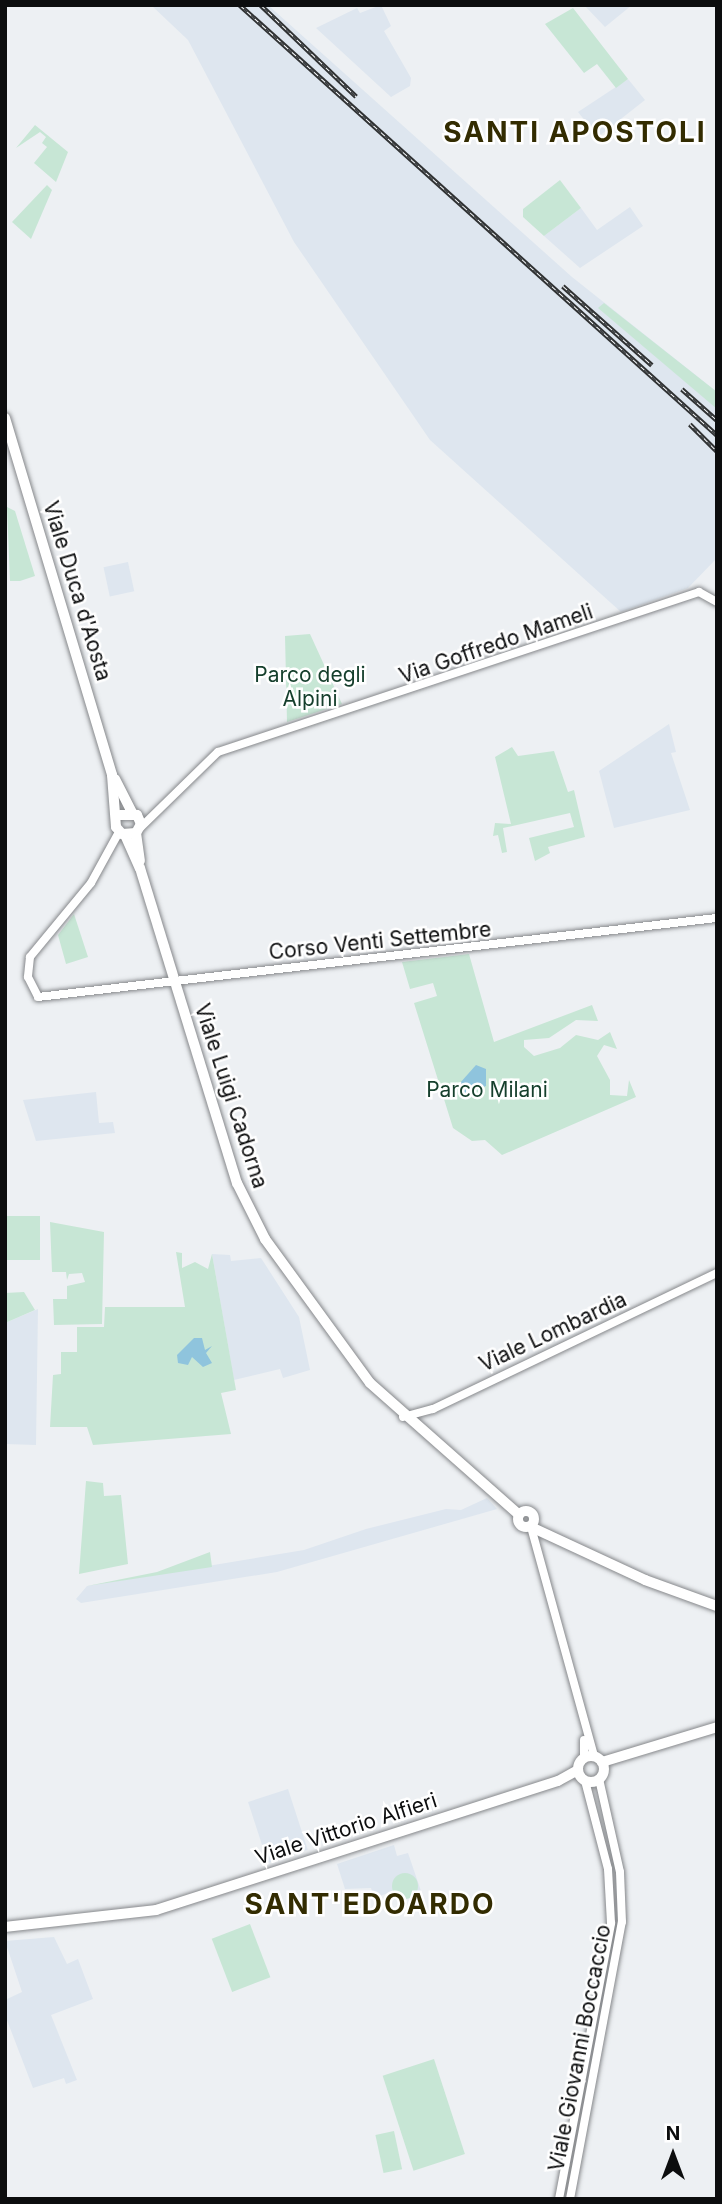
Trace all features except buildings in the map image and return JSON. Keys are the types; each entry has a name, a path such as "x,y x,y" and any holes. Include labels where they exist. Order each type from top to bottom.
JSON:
{"main road":[{"name":"Viale Duca d'Aosta","path":"5,418 113,775 120,815 130,832"},
{"name":"Viale Duca d'Aosta","path":"113,775 133,813 130,832"},
{"path":"120,815 133,813"},
{"path":"130,832 174,981"},
{"name":"Viale Luigi Cadorna","path":"174,981 248,1206 320,1321 403,1417 521,1512 530,1510 529,1524"},
{"path":"529,1524 566,1542"},
{"path":"529,1524 645,1580 717,1606"},
{"path":"581,1776 596,1766 717,1727"},
{"name":"Viale Vittorio Alfieri","path":"5,1927 145,1912 581,1776 596,1766"}],"street":[{"name":"Via Goffredo Mameli","path":"48,999 35,994 27,970 32,954 56,930 130,832 218,752 699,592 717,602"},
{"name":"Via Goffredo Mameli","path":"133,813 159,804"},
{"name":"Corso Venti Settembre","path":"48,999 174,981 717,918"},
{"name":"Viale Lombardia","path":"403,1417 443,1404 717,1273"},
{"name":"Viale Giovanni Boccaccio","path":"529,1524 584,1737 596,1766 620,1872 622,1922 570,2199"},
{"path":"534,1547 556,1537"},
{"name":"Viale Giovanni Boccaccio","path":"559,2199 611,1916 608,1869 581,1776"}],"shaded area":[{"path":"151,5 268,5 572,277 717,392 717,558 688,588 621,612 430,440 294,242 188,40"},
{"path":"381,5 391,26 384,31 411,78 410,86 391,97 316,28 357,8 360,13"},
{"path":"584,5 632,5 605,27"},
{"path":"628,79 645,100 598,137 578,112"},
{"path":"630,207 643,226 580,268 544,236 581,208 597,230"},
{"path":"128,562 134,591 110,597 104,567"},
{"path":"669,724 676,752 671,753 690,810 614,828 599,771"},
{"path":"96,1092 99,1123 113,1122 115,1133 36,1141 23,1100"},
{"path":"212,1254 230,1255 231,1261 261,1258 299,1317 310,1370 283,1378 280,1369 234,1380"},
{"path":"38,1309 36,1445 5,1444 5,1323"},
{"path":"487,1498 497,1509 277,1572 81,1603 76,1599 87,1586 304,1550 366,1529 446,1509 461,1510"},
{"path":"288,1789 308,1850 268,1863 248,1802"},
{"path":"394,1845 397,1856 408,1853 421,1891 394,1900 391,1892 374,1898 371,1888 345,1889 337,1864"},
{"path":"54,1937 67,1964 78,1959 93,1999 51,2015 77,2080 66,2084 64,2078 33,2088 5,2015 5,2000 22,1992 5,1941"}],"green space":[{"path":"573,8 628,79 616,88 597,64 584,73 545,24"},
{"path":"35,125 68,152 56,182 34,163 47,147 42,143 46,137 40,132 16,148"},
{"path":"560,180 581,208 544,236 523,217 523,209"},
{"path":"47,185 52,190 31,239 12,222"},
{"path":"604,303 717,392 717,409 598,308"},
{"path":"7,507 15,511 35,576 20,581 10,581"},
{"name":"Parco degli Alpini","path":"310,634 342,704 287,722 285,636"},
{"path":"512,747 518,756 554,751 568,792 574,790 585,837 548,847 550,853 535,861 529,838 574,827 570,813 503,828 507,852 502,853 498,835 493,836 495,823 511,824 495,757"},
{"path":"74,914 88,957 66,964 58,935"},
{"name":"Parco Milani","path":"469,954 494,1042 592,1005 598,1021 576,1020 549,1038 524,1040 524,1047 534,1056 560,1048 576,1035 598,1040 610,1032 617,1049 604,1045 597,1056 610,1080 610,1095 627,1096 629,1080 636,1097 502,1155 485,1140 472,1141 453,1128 414,1003 437,996 433,983 410,989 402,962"},
{"path":"5,1216 40,1216 40,1260 5,1260"},
{"path":"50,1222 104,1232 102,1324 54,1325 53,1299 67,1299 67,1286 85,1282 82,1273 69,1274 67,1280 66,1272 52,1272"},
{"path":"176,1252 182,1253 182,1268 195,1262 208,1269 212,1254 236,1390 221,1393 231,1434 93,1445 87,1427 50,1427 53,1375 61,1374 61,1352 77,1352 77,1327 104,1327 105,1307 185,1307"},
{"path":"24,1292 35,1310 5,1323 5,1293"},
{"path":"86,1481 103,1483 104,1496 121,1495 128,1564 79,1574"},
{"path":"210,1552 212,1567 87,1586 157,1572"},
{"path":"405,1873 414,1877 418,1886 414,1895 405,1899 396,1895 392,1886 396,1877"},
{"path":"250,1924 270,1977 232,1992 212,1939"},
{"path":"434,2059 465,2154 414,2171 383,2076"},
{"path":"394,2131 402,2169 384,2173 375,2135"}],"water":[{"path":"476,1065 486,1069 486,1086 464,1094 460,1083"},
{"path":"194,1338 202,1338 205,1350 212,1346 206,1353 212,1363 203,1367 192,1357 188,1365 178,1363 177,1355"}],"railway":[{"path":"240,5 717,435"},
{"path":"261,5 356,96"},
{"path":"563,286 652,365"},
{"path":"682,389 717,420"},
{"path":"690,424 717,451"}],"district":[{"name":"SANTI APOSTOLI","path":"575,132"},
{"name":"SANT'EDOARDO","path":"370,1904"}]}
